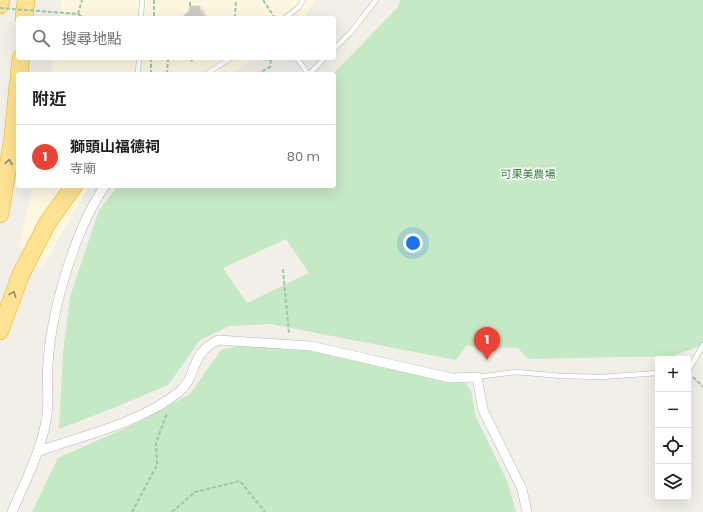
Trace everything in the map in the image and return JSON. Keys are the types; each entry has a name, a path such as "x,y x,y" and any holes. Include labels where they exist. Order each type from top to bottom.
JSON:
{"highway":[{"path":"0,0 0,7"},
{"path":"24,16 26,0"},
{"path":"19,72 20,60"},
{"path":"0,214 13,136 16,105"},
{"path":"0,331 24,267 48,222 73,188"}],"street":[{"path":"12,512 38,451 47,420 48,363 56,315 72,253 94,203 104,188"},
{"path":"38,451 82,438 138,417 171,398 184,387 200,353 210,344 218,340 237,340 259,343 289,343 310,346 451,378 478,378 483,410 522,489 527,512"}],"lane":[{"path":"141,16 142,0"},
{"path":"288,16 299,7 303,0"},
{"path":"336,47 352,31 376,0"},
{"path":"138,72 139,60"},
{"path":"209,72 228,60"},
{"path":"298,60 308,72"},
{"path":"311,72 323,60"},
{"path":"691,366 703,345"},
{"path":"478,378 516,372 602,377 655,373"}],"path":[{"path":"78,14 82,0"},
{"path":"154,0 154,16"},
{"path":"190,0 190,6"},
{"path":"235,16 236,0"},
{"path":"263,0 274,16"},
{"path":"0,7 78,14 81,16"},
{"path":"151,72 152,60"},
{"path":"167,72 168,60"},
{"path":"261,72 270,67 271,60"},
{"path":"283,269 289,343"},
{"path":"691,374 703,387"},
{"path":"132,512 157,465 156,443 171,398"},
{"path":"172,512 195,492 240,481 265,512"}],"shaded area":[{"path":"61,0 316,0 304,16 59,16"},
{"path":"53,60 252,60 234,72 51,72"},
{"path":"33,188 88,188 42,268 19,245"}],"green space":[{"name":"可果美農場","path":"400,0 703,0 703,345 672,356 528,359 518,348 466,346 456,360 270,324 229,326 200,340 168,385 59,429 63,352 70,297 99,210 116,188 336,188 336,72 398,7","holes":["286,239 309,273 247,303 223,268"]},
{"path":"258,341 462,380 471,390 476,417 508,483 516,512 32,512 58,458 139,422 190,394 221,350"}],"building":[{"path":"190,6 200,6 200,11 204,16 183,16 189,11"}],"place":[{"name":"獅頭山福德祠","path":"487,360"}]}
